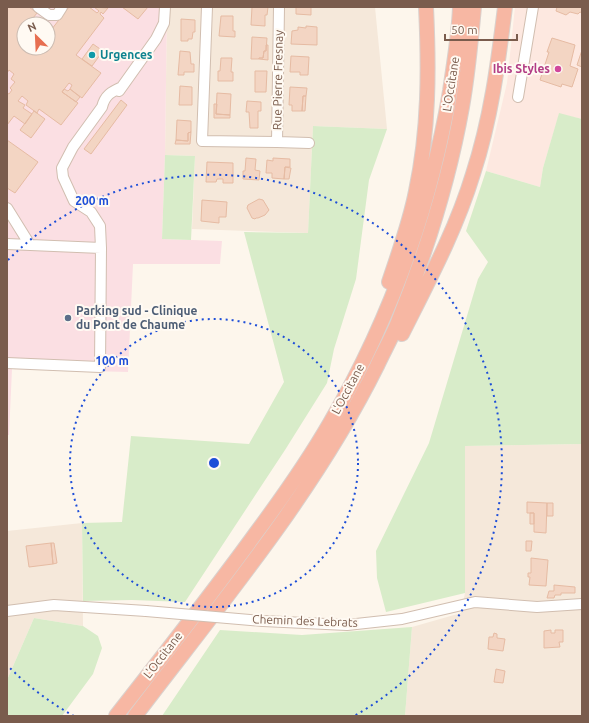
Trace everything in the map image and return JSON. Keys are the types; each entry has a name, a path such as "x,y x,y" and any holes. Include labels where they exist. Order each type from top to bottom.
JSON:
{"highway":[{"path":"370,348 384,294 406,228 416,192 422,156 428,92 429,60 426,7"},
{"name":"L'Occitane","path":"116,716 232,566 281,499 330,424 370,348 407,259 429,190 443,131 455,57 460,7"},
{"name":"L'Occitane","path":"135,716 283,520 337,438 364,391 397,324 419,267 452,157 470,54 474,7"},
{"path":"364,391 395,348 442,254 459,214 476,166 493,96 505,7"}],"street":[{"path":"38,7 49,15 57,15 62,7"},
{"path":"7,363 100,367 100,226 91,212 74,200 63,178 62,168 72,147 102,107 108,105 122,87 156,39 164,23 165,7"},
{"name":"Rue Pierre Fresnay","path":"207,7 202,141 277,142 279,7"},
{"path":"518,97 533,7"},
{"path":"277,142 309,143"},
{"path":"7,208 30,245"},
{"path":"7,244 101,248"},
{"name":"Chemin des Lebrats","path":"7,611 54,605 263,621 348,625 402,619 475,602 537,607 582,604"}],"shaded area":[{"path":"7,7 167,7 162,239 222,241 220,264 133,264 128,372 12,369 9,435 7,435"},
{"path":"167,7 375,7 387,129 313,126 308,233 192,229 195,156 165,155"},
{"path":"515,7 582,7 582,119 559,114 543,168 540,187 486,171 507,83"},
{"path":"582,444 582,716 405,716 412,627 461,613 465,593 465,446"},
{"path":"82,523 83,626 34,618 7,680 7,531"}],"green space":[{"path":"559,113 582,119 582,444 465,446 465,593 386,612 377,578 376,551 429,443 478,279 488,262 466,231 486,171 540,187 543,168"},
{"path":"313,126 387,129 369,180 356,279 334,349 327,383 285,450 185,602 132,600 83,601 82,523 122,522 131,436 249,444 284,382 244,232 308,233"},
{"path":"165,155 195,156 191,240 162,239"},
{"path":"34,618 83,626 98,636 102,648 93,674 62,716 7,716 7,680"},
{"path":"412,627 405,716 162,716 220,630 302,635"}],"building":[{"path":"7,7 29,7 37,13 35,16 16,16 16,56 56,56 56,24 69,7 89,7 97,13 99,11 94,7 108,8 103,14 101,12 100,14 104,18 76,55 101,73 82,98 70,89 72,85 69,83 62,92 78,103 61,125 39,109 37,113 26,105 28,101 22,96 18,101 25,105 23,108 32,114 25,124 14,116 7,125 7,93 9,94 12,90 10,88 15,82 11,79 14,74 9,70 7,73"},
{"path":"122,7 148,7 138,19"},
{"path":"252,7 268,7 267,15 265,15 265,26 251,25"},
{"path":"296,7 311,7 311,15 296,14"},
{"path":"557,7 582,7 582,13 580,12 578,14 570,12 566,15 556,11"},
{"path":"221,16 233,16 233,31 235,31 235,37 219,36"},
{"path":"181,19 195,20 195,32 193,32 192,39 188,39 188,41 181,41"},
{"path":"306,26 317,27 317,45 291,44 292,31 298,30 298,27 306,28"},
{"path":"252,37 267,38 266,51 264,51 263,58 251,59"},
{"path":"552,38 575,45 570,66 578,69 572,87 562,84 561,87 540,80"},
{"name":"Urgences","path":"93,44 103,51 92,66 82,59"},
{"path":"266,45 268,45 268,60 259,59 263,58 264,51 266,51"},
{"path":"582,50 582,67 577,65"},
{"path":"180,51 190,52 191,64 194,64 194,72 184,72 184,75 178,75"},
{"path":"291,56 309,57 308,75 300,75 300,72 290,72"},
{"path":"221,58 232,58 231,72 233,72 233,81 218,81 218,71 220,71"},
{"path":"255,71 267,71 266,92 255,92"},
{"path":"180,86 192,87 192,105 179,105"},
{"path":"290,87 307,88 306,96 303,96 302,111 292,111 292,105 289,105"},
{"path":"64,89 68,91 70,89 80,97 76,102 62,92"},
{"path":"217,93 231,94 230,115 216,114"},
{"path":"303,96 306,96 305,111 302,111"},
{"path":"121,100 127,105 91,154 84,149"},
{"path":"247,101 261,102 261,111 258,111 258,128 250,128 249,112 246,112"},
{"path":"214,104 217,104 216,114 230,115 230,118 214,118"},
{"path":"34,111 45,119 31,138 20,130"},
{"path":"177,120 191,121 191,132 188,133 188,141 176,140"},
{"path":"191,132 190,144 175,144 176,140 188,141 188,133"},
{"path":"7,140 38,162 15,193 7,188"},
{"path":"246,158 256,159 255,170 260,171 259,180 243,179"},
{"path":"273,158 290,159 290,167 285,167 284,179 272,178 272,173 266,173 267,160 273,161"},
{"path":"207,162 233,163 233,183 223,183 223,179 217,179 216,182 206,182"},
{"path":"285,167 291,168 289,179 284,179"},
{"path":"259,199 263,200 269,210 265,215 255,219 252,218 247,208 248,205"},
{"path":"202,200 227,202 226,217 219,217 219,223 201,221"},
{"path":"527,502 547,503 546,533 534,532 534,513 527,513"},
{"path":"547,503 553,503 553,516 547,516"},
{"path":"530,513 534,513 534,524 530,524"},
{"path":"526,541 532,541 531,551 526,551"},
{"path":"51,543 54,543 57,563 53,564"},
{"path":"51,543 53,564 29,567 26,546"},
{"path":"531,558 548,560 546,586 529,585 530,577 528,577 528,573 531,573"},
{"path":"554,585 575,587 575,593 561,593 561,595 555,595 554,598 547,598 549,591 554,591"},
{"path":"551,630 551,633 555,633 555,630 563,630 563,642 559,642 560,647 544,648 544,631"},
{"path":"494,633 497,634 497,638 505,639 503,651 488,649 489,637 493,637"},
{"path":"496,669 505,671 503,683 494,682"}],"place":[{"name":"Urgences","path":"92,55"},
{"name":"Ibis Styles","path":"558,69"},
{"name":"Parking sud - Clinique du Pont de Chaume","path":"68,318"}]}
